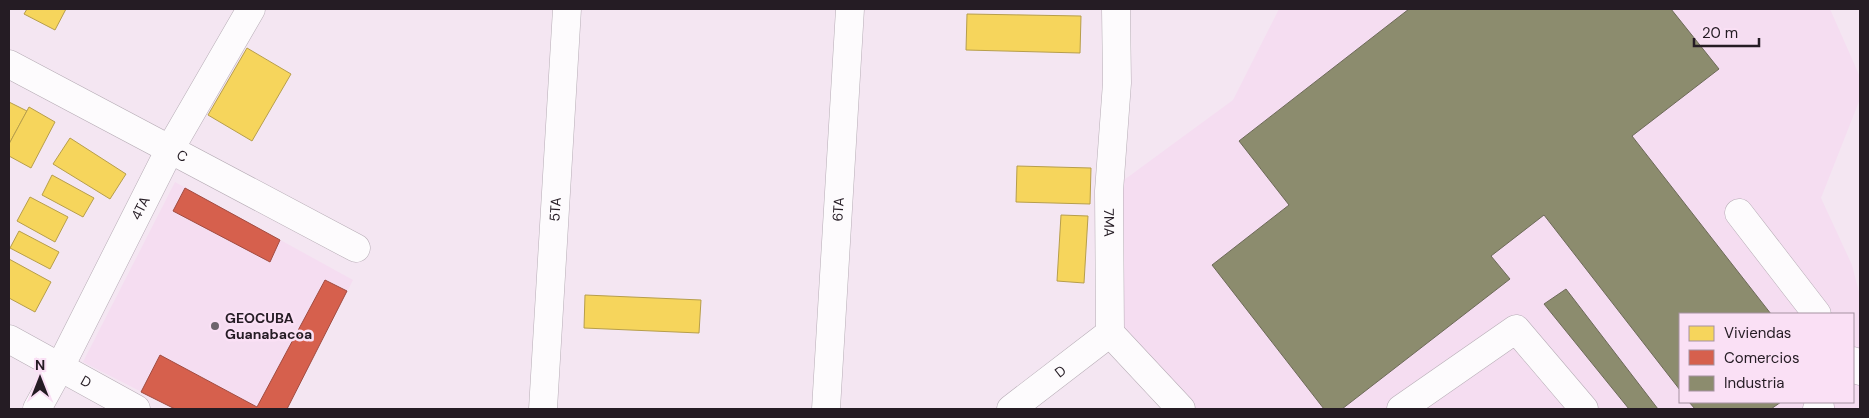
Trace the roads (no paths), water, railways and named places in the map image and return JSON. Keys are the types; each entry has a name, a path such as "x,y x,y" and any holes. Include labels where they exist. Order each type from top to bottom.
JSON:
{"street":[{"name":"4TA","path":"37,409 170,148 251,9"},
{"name":"5TA","path":"543,409 566,9"},
{"name":"6TA","path":"826,409 850,9"},
{"name":"7MA","path":"1110,332 1109,191 1117,83 1116,9"},
{"name":"C","path":"9,64 356,248"},
{"path":"1739,213 1816,313"},
{"path":"1401,409 1516,328 1584,409"},
{"name":"D","path":"1011,409 1110,332"},
{"path":"1110,332 1181,409"},
{"name":"D","path":"9,339 136,409"}],"place":[{"name":"GEOCUBA Guanabacoa","path":"215,326"}]}
